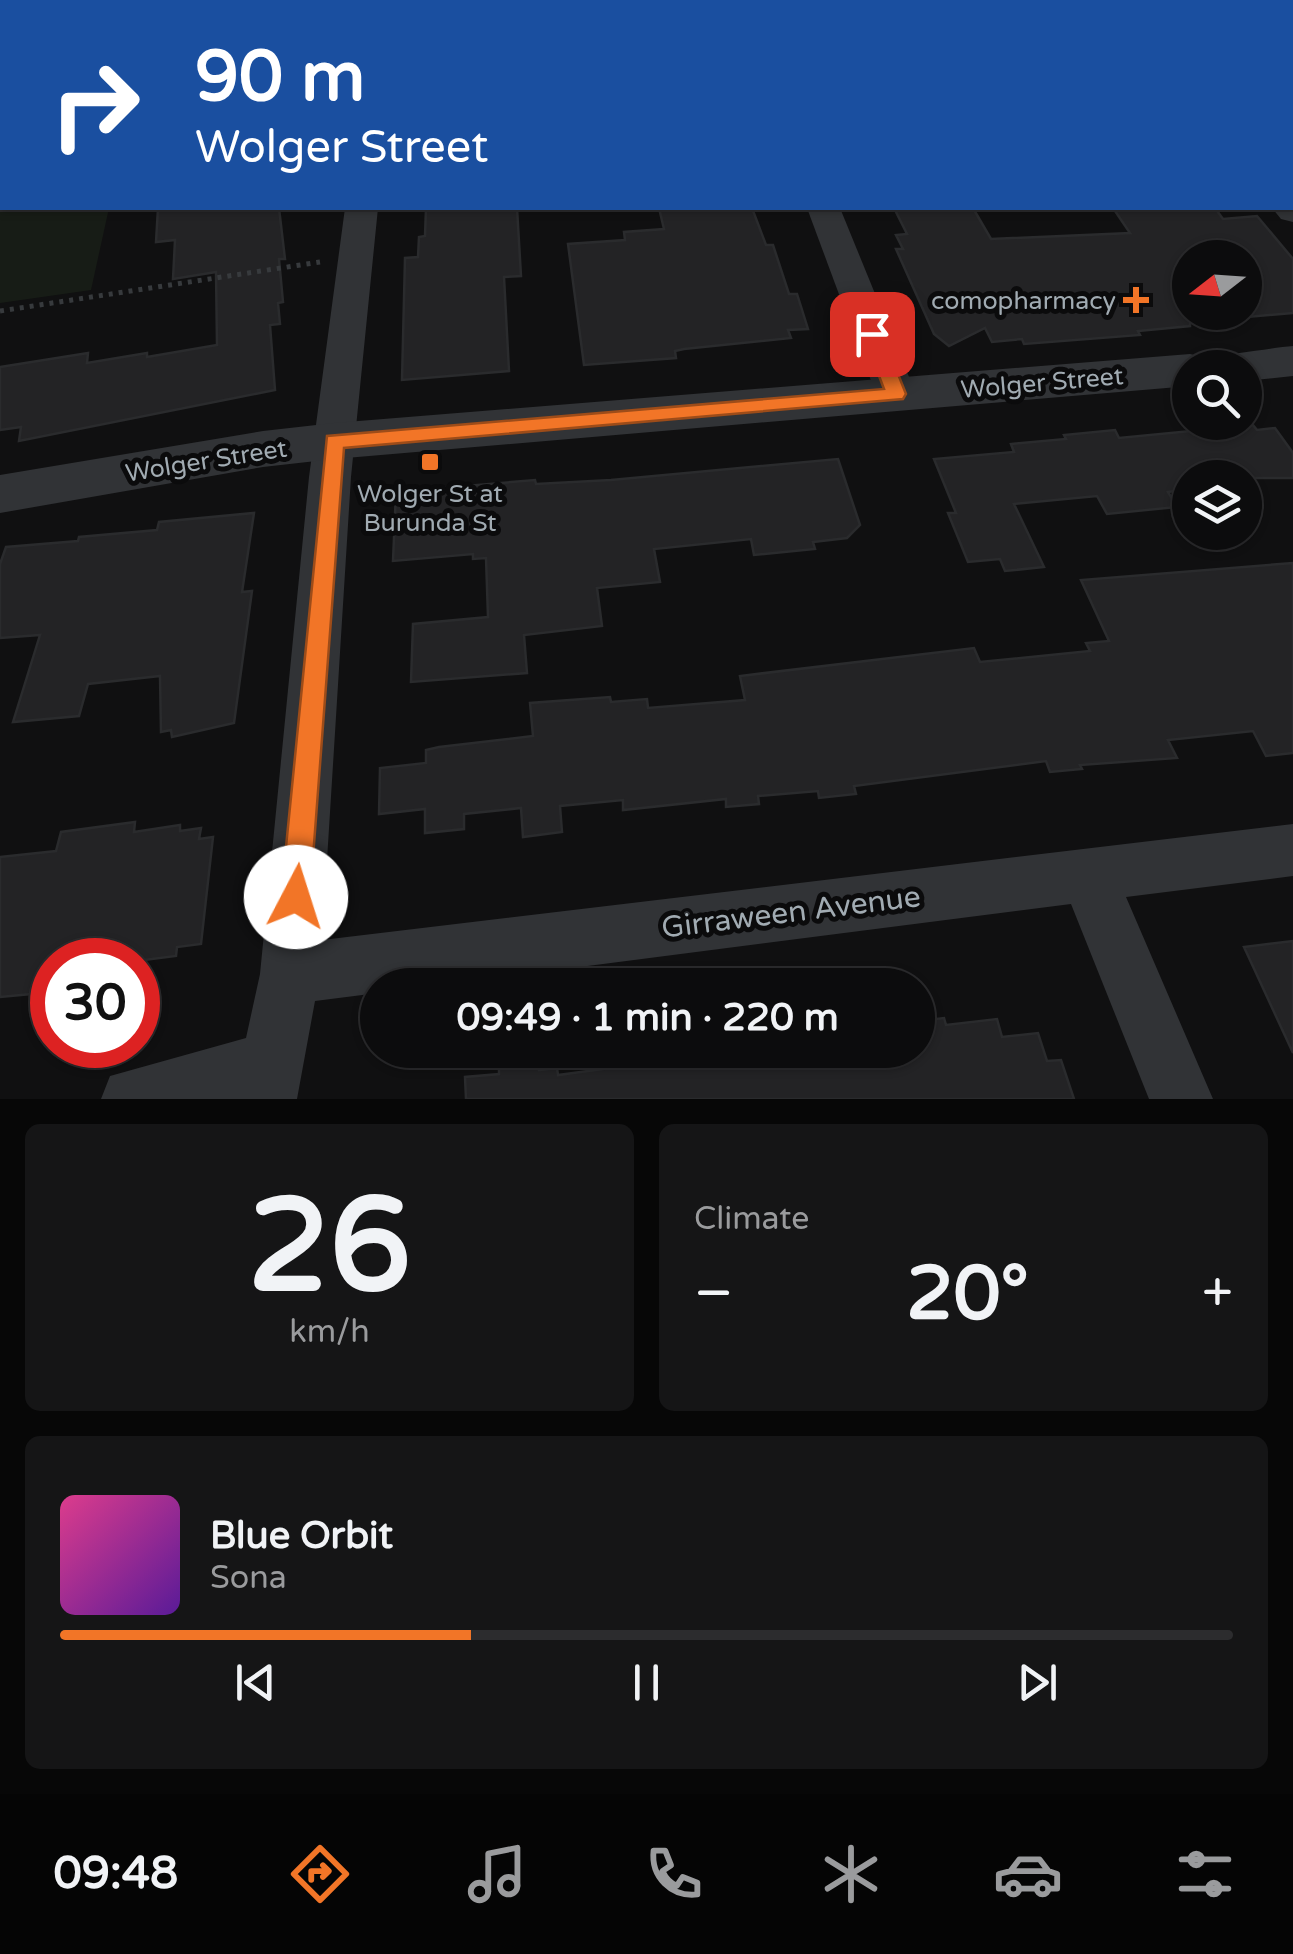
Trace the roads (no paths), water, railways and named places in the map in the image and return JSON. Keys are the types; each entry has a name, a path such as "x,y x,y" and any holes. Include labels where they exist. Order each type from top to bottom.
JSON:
{"street":[{"path":"134,1099 269,1081 290,974 334,441 360,210"},
{"path":"823,210 896,394"},
{"path":"1262,365 1293,362"},
{"name":"Wolger Street","path":"0,494 230,454 334,441 1172,371"},
{"name":"Girraween Avenue","path":"290,974 1293,850"},
{"path":"1087,873 1180,1099"}],"place":[{"name":"comopharmacy","path":"1136,300"},
{"name":"Wolger St at Burunda St","path":"430,462"}]}
